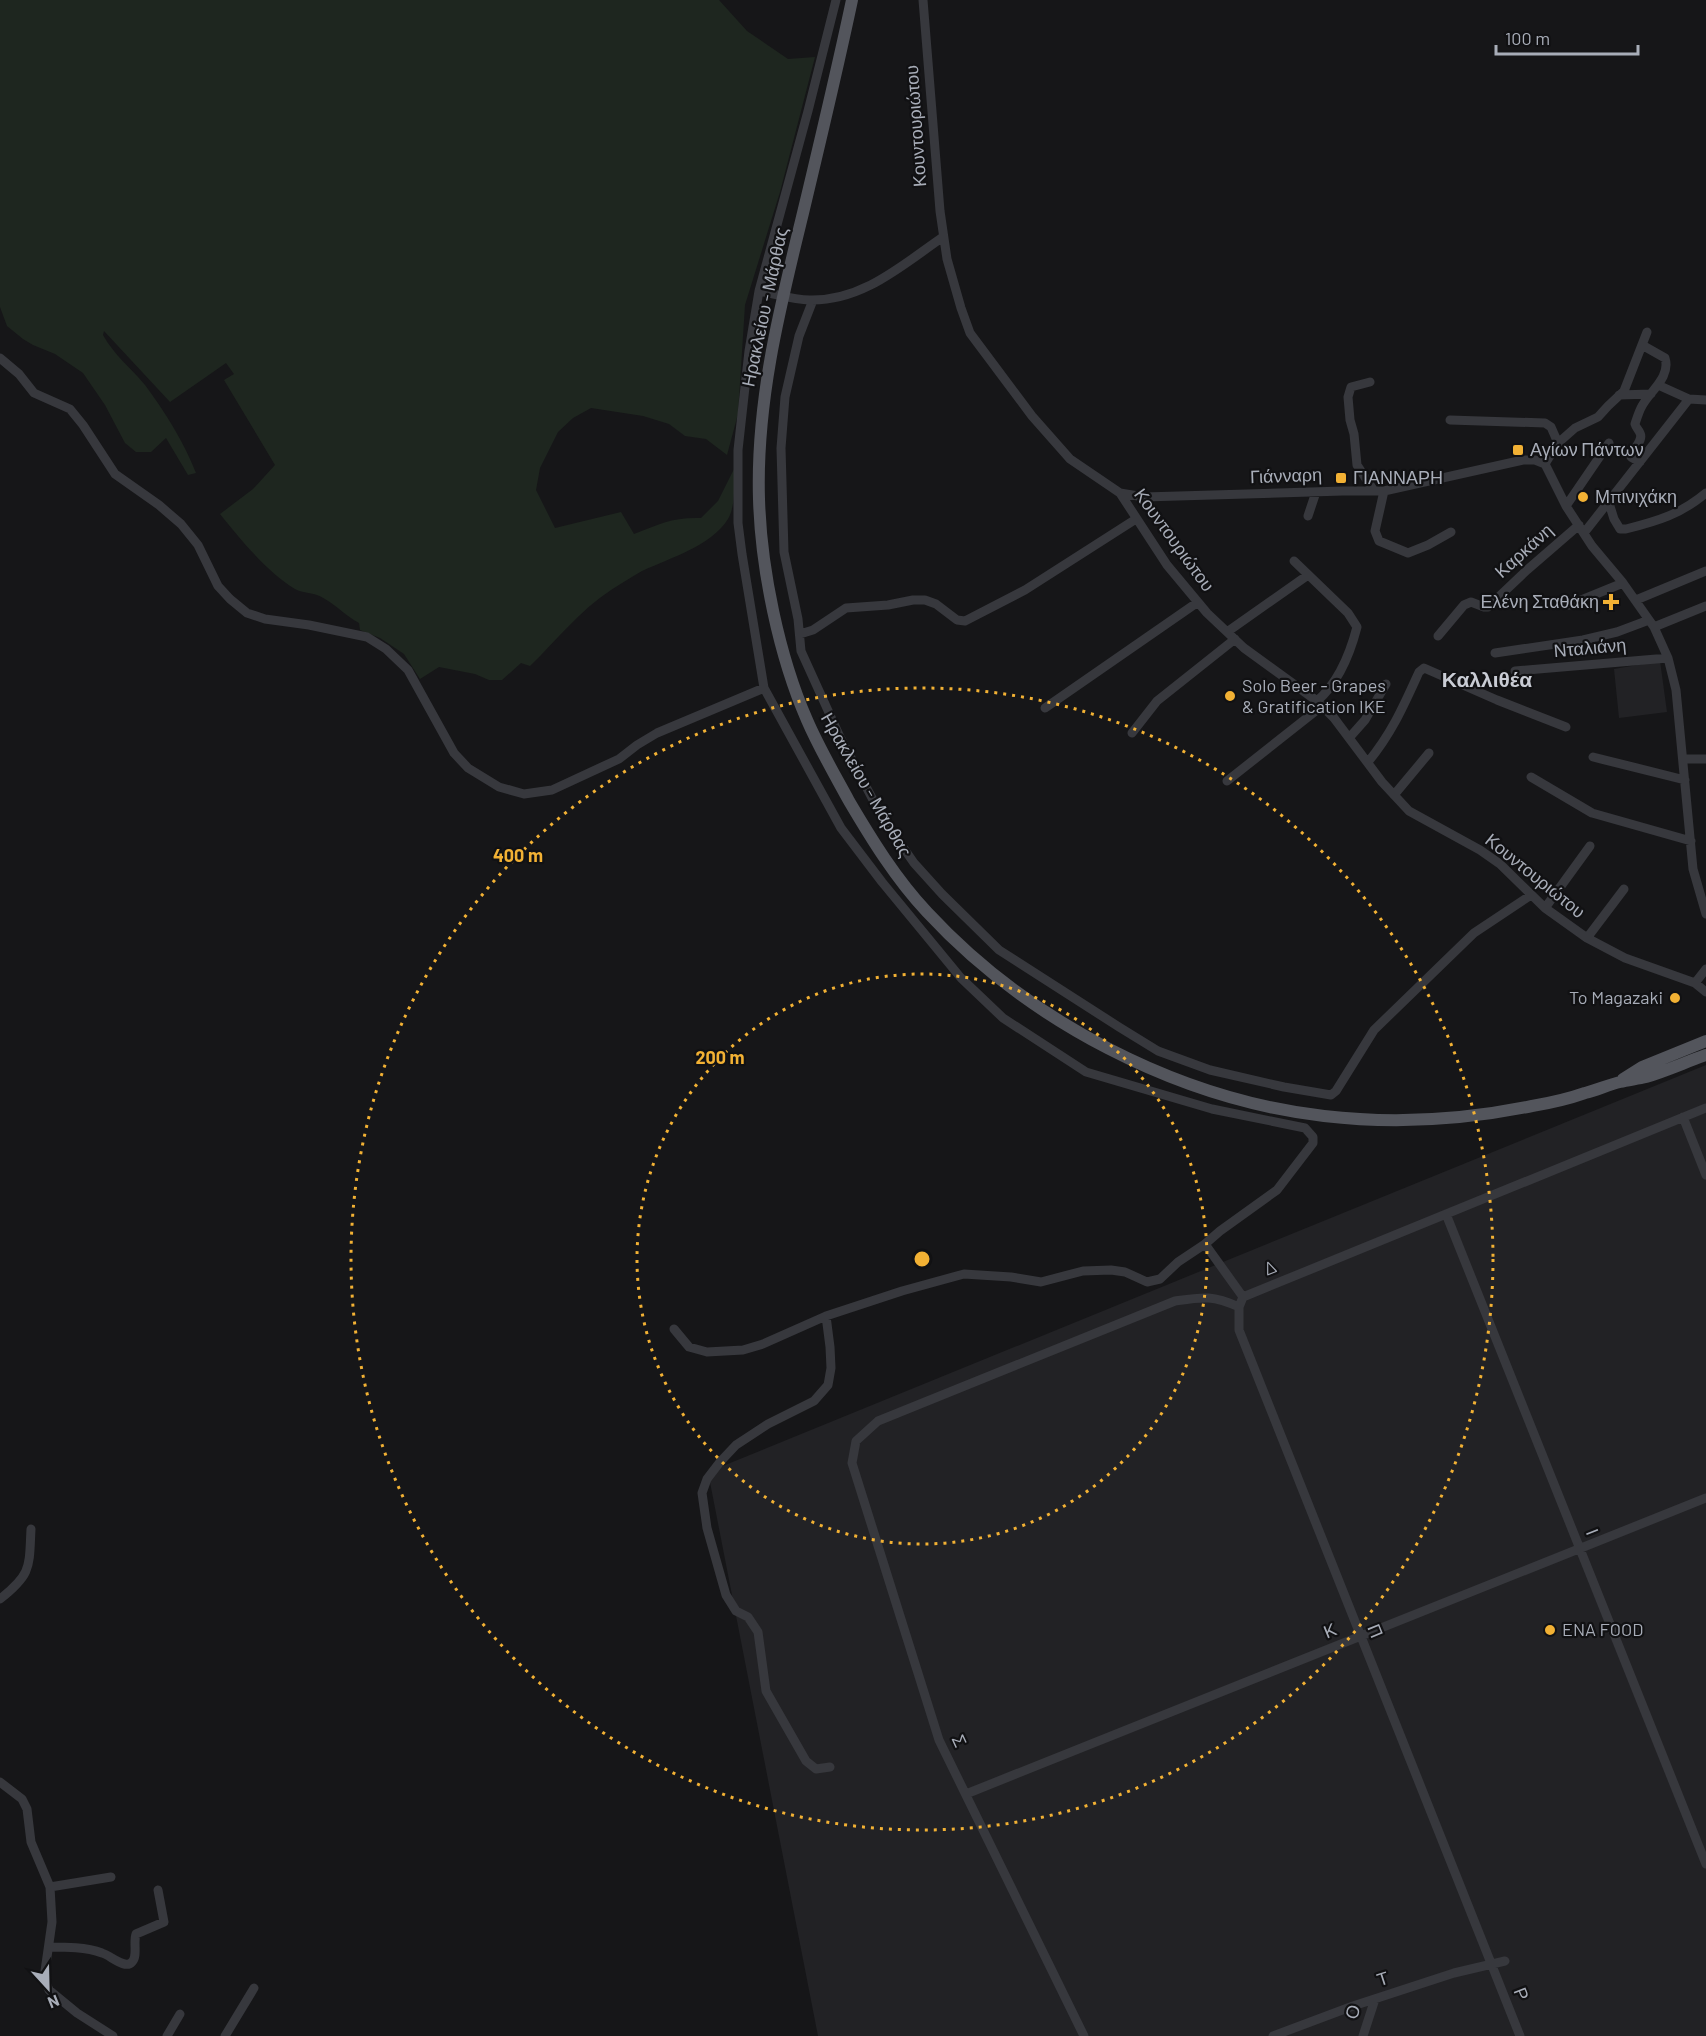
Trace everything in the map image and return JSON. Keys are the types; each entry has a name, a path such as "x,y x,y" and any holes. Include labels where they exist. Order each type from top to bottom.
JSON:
{"main road":[{"name":"Ηρακλείου - Μάρθας","path":"852,0 831,99 778,313 765,381 759,451 759,502 764,556 774,614 789,671 807,720 831,769 863,825 892,869 925,910 962,948 1051,1016 1124,1056 1200,1089 1257,1106 1325,1116 1384,1120 1434,1119 1531,1107 1583,1094 1617,1082 1646,1077 1706,1055"},
{"name":"Ηρακλείου - Μάρθας","path":"1617,1082 1642,1067 1706,1041"}],"street":[{"path":"674,1329 689,1347 707,1352 743,1350 763,1344 826,1316 964,1274 1011,1277 1041,1282 1083,1271 1111,1270 1125,1272 1142,1281 1154,1281 1277,1190 1313,1143 1313,1137 1305,1128 1212,1109 1086,1072 1003,1018 961,978 841,828 764,688 742,554 738,450 749,351 759,291 836,0"},
{"name":"Κουντουριώτου","path":"923,0 943,237 947,259 970,333 1032,416 1063,451 1093,477 1120,493 1167,566 1198,602 1258,659 1320,704 1409,811 1480,850 1500,864 1545,909 1587,938 1625,958 1695,983 1706,992"},
{"path":"759,291 813,300 839,297 861,291 883,279 943,237"},
{"path":"813,300 803,322 793,358 785,397 782,437 784,552 800,634 801,651 840,737 882,817 904,849 935,886 999,950 1158,1051 1210,1070 1331,1095 1336,1091 1374,1030 1474,933 1531,895"},
{"path":"1647,332 1624,391 1598,417 1575,428 1558,442 1545,464 1566,506 1592,546 1652,623 1668,658 1676,690 1693,869 1706,914"},
{"path":"1640,462 1631,457 1631,452 1641,440 1641,434 1635,424 1642,405 1659,385 1666,364 1665,358 1642,345"},
{"path":"0,357 34,393 70,409 84,425 115,474 159,505 181,524 198,545 218,586 230,599 247,613 265,619 367,637 386,649 408,670 454,753 468,768 499,787 524,794 552,790 619,759 657,733 764,688"},
{"path":"1370,382 1351,387 1348,397 1358,465 1379,491 1375,531 1379,541 1408,553 1451,532"},
{"path":"1659,385 1689,399 1706,400"},
{"path":"1619,395 1651,394"},
{"path":"1581,529 1609,503 1689,399"},
{"path":"1450,420 1545,423 1551,427 1558,442"},
{"path":"1566,506 1609,443"},
{"name":"Γιάνναρη","path":"1120,493 1144,497 1379,491 1523,460 1535,460 1545,464"},
{"path":"1308,516 1316,492"},
{"path":"1609,503 1617,525 1620,529 1626,529 1674,515 1706,493"},
{"path":"800,634 813,630 846,608 888,605 913,600 925,600 936,604 957,620 965,621 1025,590 1136,519"},
{"name":"Καρκάνη","path":"1438,636 1464,605 1471,602 1488,607 1527,570 1581,529"},
{"path":"1227,781 1320,704 1336,680 1357,627 1347,613 1294,561"},
{"path":"1636,600 1706,571"},
{"path":"1227,632 1308,574"},
{"path":"1569,605 1623,583"},
{"path":"1045,708 1198,602"},
{"path":"1495,653 1583,640 1652,623 1706,606"},
{"path":"1132,732 1157,701 1235,639"},
{"name":"Νταλιάνη","path":"1515,671 1668,658"},
{"path":"1368,762 1384,743 1399,717 1419,672 1424,668 1566,727"},
{"path":"1349,738 1365,720 1386,684"},
{"path":"1394,795 1429,753"},
{"path":"1593,757 1685,780"},
{"path":"1684,759 1706,759"},
{"path":"1531,777 1592,813 1691,841"},
{"path":"1545,909 1590,846"},
{"path":"1587,938 1624,889"},
{"path":"1695,983 1706,969"},
{"name":"Δ","path":"1243,1297 1706,1108"},
{"path":"1683,1117 1706,1175"},
{"name":"Ι","path":"1446,1214 1706,1864"},
{"path":"1205,1244 1243,1297 1239,1307"},
{"name":"Σ","path":"1084,2036 939,1740 852,1463 856,1442 878,1421 1175,1301 1200,1298 1220,1299 1239,1307"},
{"name":"Π","path":"1239,1307 1239,1330 1492,1964"},
{"path":"826,1316 831,1368 828,1386 814,1401 768,1424 736,1445 707,1479 702,1493 707,1528 726,1595 736,1611 748,1617 758,1632 766,1690 806,1761 816,1768 830,1767"},
{"name":"Κ","path":"966,1794 1706,1498"},
{"path":"0,1599 20,1582 29,1567 31,1529"},
{"path":"0,1782 22,1799 29,1820 31,1842 50,1887 52,1922 44,1978 49,1990 113,2036"},
{"path":"50,1887 111,1877"},
{"path":"49,1947 100,1952 126,1965 131,1964 135,1954 136,1934 164,1922 158,1890"},
{"name":"Τ","path":"1273,2036 1454,1973 1505,1960"},
{"name":"Ρ","path":"1492,1964 1520,2036"},
{"path":"225,2036 254,1988"},
{"name":"Ο","path":"1363,2036 1375,1999"},
{"path":"166,2036 180,2014"}],"shaded area":[{"path":"0,0 719,0 747,31 788,59 815,57 780,192 745,305 738,414 727,455 706,439 685,436 669,424 643,416 591,408 573,418 558,432 540,468 536,490 555,528 621,512 634,534 674,520 701,518 718,501 734,469 733,501 728,519 721,528 701,544 642,571 599,598 578,616 530,666 521,663 502,680 489,680 475,674 439,667 420,679 404,654 380,638 360,630 359,623 325,599 298,591 275,574 245,544 220,514 253,489 275,465 224,380 234,374 226,363 170,402 104,331 103,335 107,342 145,385 174,428 196,473 188,475 166,438 151,452 136,452 125,443 105,405 83,373 55,354 23,339 7,326 0,307"},
{"path":"1660,661 1667,712 1619,718 1614,669"},
{"path":"1706,1065 1706,2036 818,2036 708,1472"}],"place":[{"name":"Αγίων Πάντων","path":"1518,450"},
{"name":"ΓΙΑΝΝΑΡΗ","path":"1341,478"},
{"name":"Μπινιχάκη","path":"1583,497"},
{"name":"Ελένη Σταθάκη","path":"1611,602"},
{"name":"Solo Beer - Grapes & Gratification IKE","path":"1230,696"},
{"name":"To Magazaki","path":"1675,998"},
{"name":"ENA FOOD","path":"1550,1630"}],"district":[{"name":"Καλλιθέα","path":"1487,680"}]}
